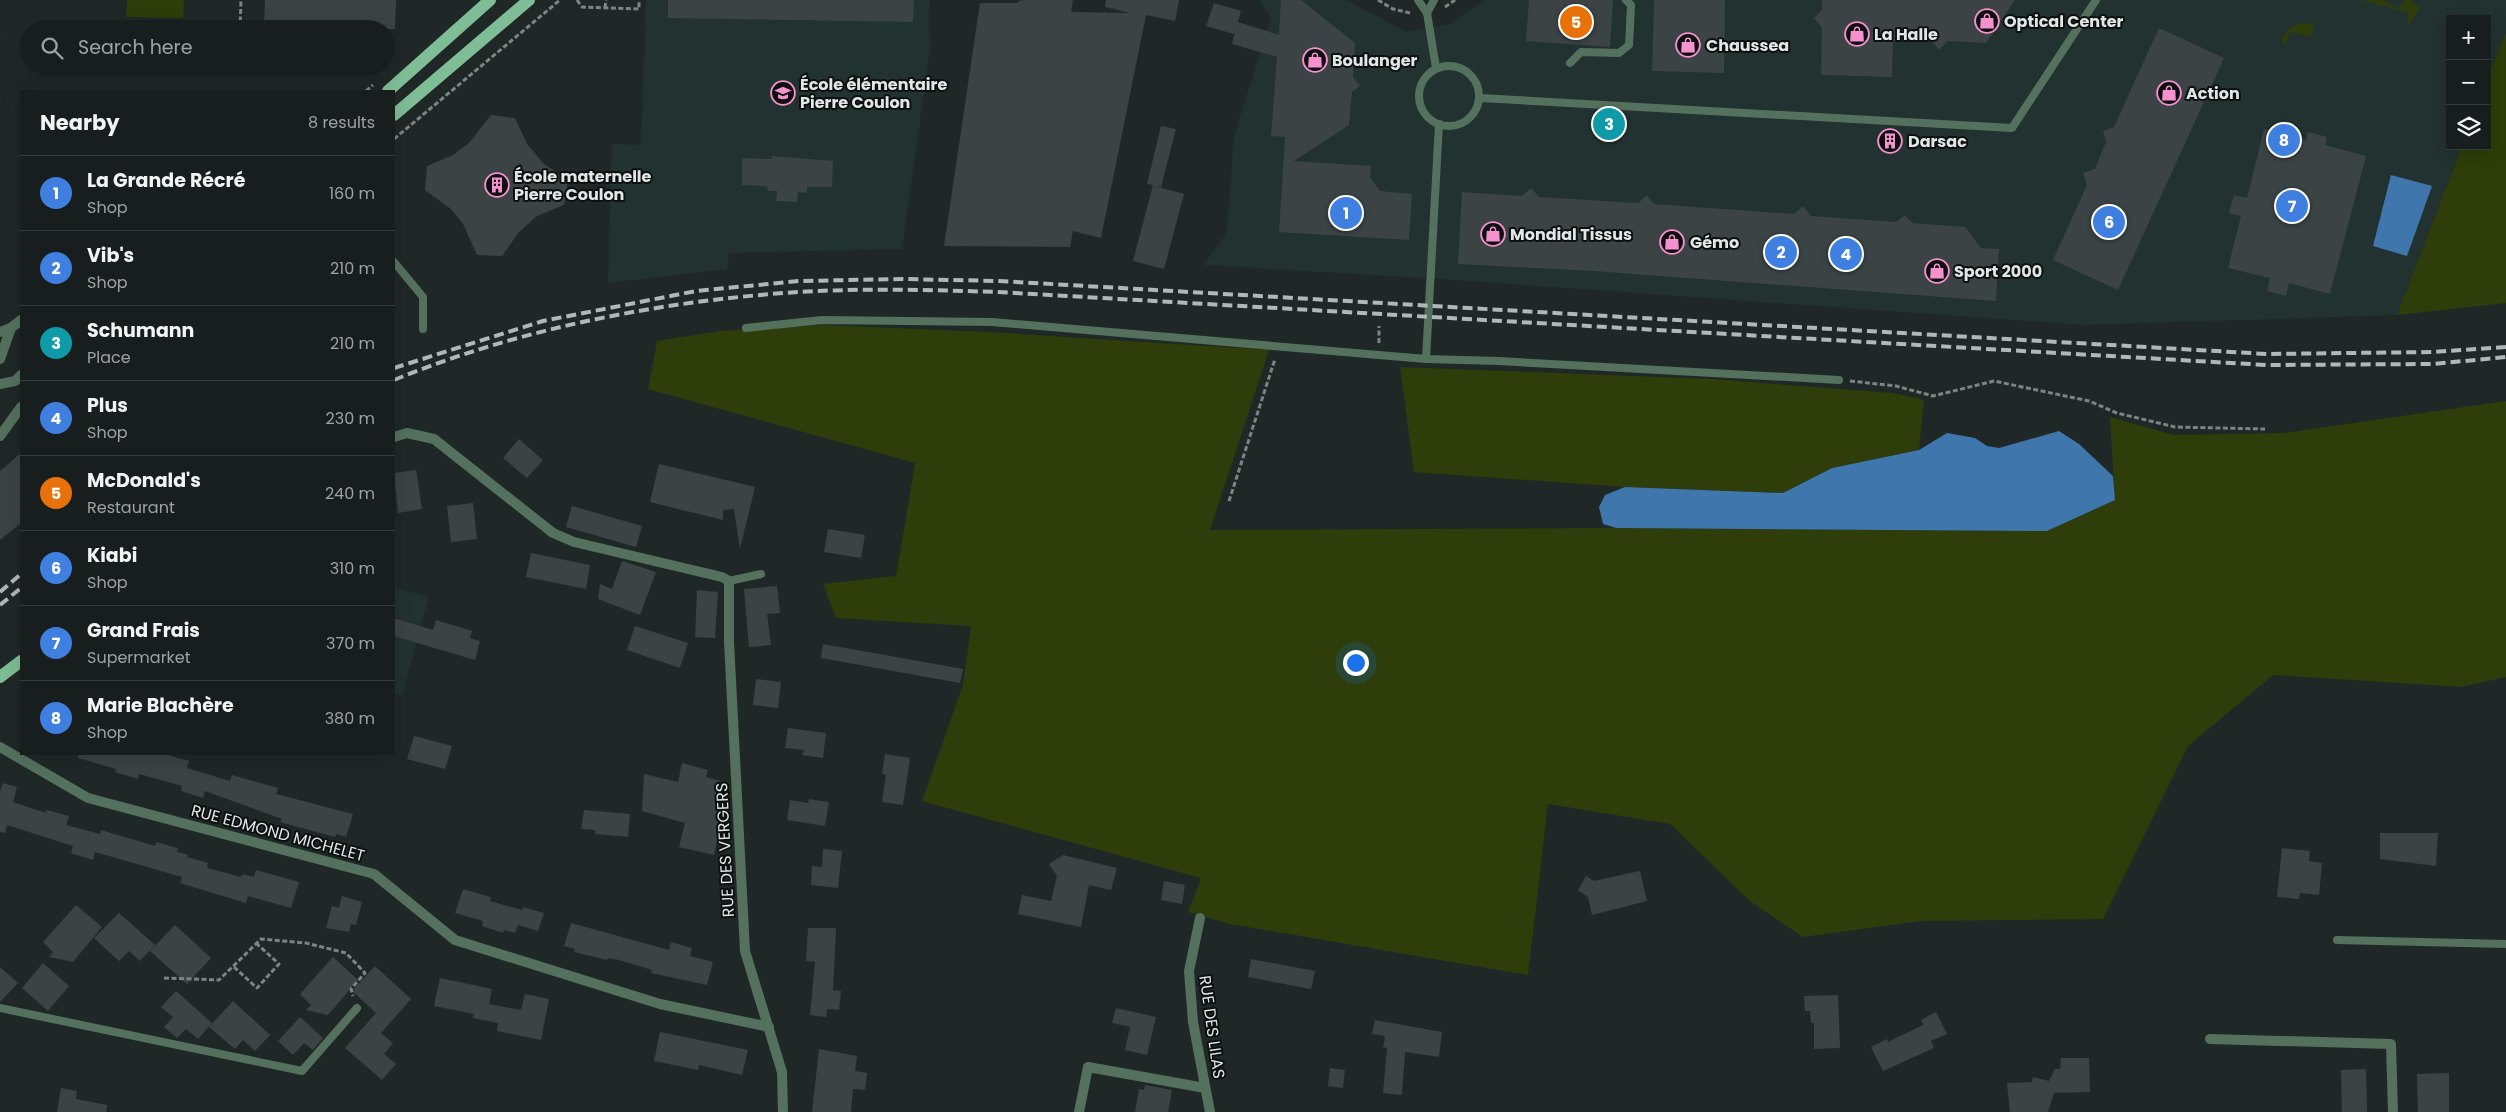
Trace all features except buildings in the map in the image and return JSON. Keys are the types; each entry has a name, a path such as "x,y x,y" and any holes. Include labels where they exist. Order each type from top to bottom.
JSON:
{"main road":[{"path":"389,90 490,0"},
{"path":"395,114 529,0"},
{"path":"0,677 20,662"}],"street":[{"path":"0,332 11,328 20,321"},
{"path":"0,359 11,328"},
{"path":"0,384 15,381 20,376"},
{"path":"0,436 20,409"},
{"path":"395,437 406,433 434,438 553,533 574,542 728,581"},
{"name":"RUE DES VERGERS","path":"728,581 729,642 745,951 782,1072 783,1112"},
{"name":"RUE EDMOND MICHELET","path":"0,747 88,798 374,874 455,940 660,1004 768,1027"},
{"name":"RUE DES LILAS","path":"1200,918 1189,971 1193,1022 1210,1112"},
{"path":"2210,1039 2391,1044 2393,1112"},
{"path":"1080,1112 1088,1067 1205,1088"}],"lane":[{"path":"1418,0 1427,13 1436,68"},
{"path":"1427,13 1434,0"},
{"path":"1570,63 1582,52 1620,53 1628,45 1632,5 1626,0"},
{"path":"1480,98 2012,128 2096,0"},
{"path":"1452,65 1467,70 1477,82 1480,98 1478,106 1470,119 1455,126 1439,124 1426,116 1419,101 1419,93 1424,78 1436,68 1452,65"},
{"path":"1426,359 1439,124"},
{"path":"395,263 423,297 423,329"},
{"path":"746,328 822,320 992,322 1426,359 1498,361 1839,380"},
{"path":"728,581 761,574"},
{"path":"2337,940 2506,944"},
{"path":"0,1008 302,1071 357,1008"}],"path":[{"path":"240,20 241,0"},
{"path":"395,138 560,0"},
{"path":"577,0 582,7 639,9 639,0"},
{"path":"605,8 606,0"},
{"path":"1230,501 1279,347"},
{"path":"1839,380 1896,386 1933,396 1994,381 2089,401 2117,413 2175,427 2265,429"},
{"path":"164,978 219,980 261,939 306,943 346,953 365,973 351,989 357,1008"},
{"path":"234,967 257,988 279,964 256,943"}],"shaded area":[{"name":"École élémentaire Pierre Coulon","path":"646,0 930,0 929,32 931,42 902,249 729,253 727,269 608,283 612,144 641,145"},
{"path":"1259,0 1347,0 1406,32 1451,24 1484,0 2506,0 2506,31 2491,70 2491,15 2446,15 2446,150 2460,150 2397,315 2083,325 1442,279 1204,265 1227,232 1234,136 1271,18"},
{"path":"395,587 429,597 402,695 395,693"}],"green space":[{"path":"127,0 184,0 183,18 126,17"},
{"path":"2361,0 2384,0 2397,9 2405,0 2411,0 2420,8 2407,27 2409,13"},
{"path":"2300,23 2314,24 2311,37 2290,32 2286,45 2283,44 2282,37 2290,28"},
{"path":"2506,31 2506,303 2397,315 2460,150 2491,150 2491,70"},
{"path":"822,325 989,332 1269,350 1210,530 1616,528 2047,531 2115,500 2110,417 2174,435 2284,433 2506,401 2506,677 2461,687 2273,675 2188,746 2103,919 1920,921 1803,937 1751,902 1670,824 1548,804 1528,975 1230,924 1188,912 1201,878 922,801 963,685 971,626 836,618 823,584 896,576 915,463 648,389 657,341 720,331"},
{"path":"1400,367 1711,379 1893,393 1924,400 1919,450 1832,468 1783,493 1625,487 1414,472"}],"water":[{"path":"2391,175 2432,186 2407,256 2373,246"},
{"path":"2059,431 2079,444 2113,476 2115,500 2047,531 1616,528 1603,524 1599,507 1605,495 1625,487 1783,493 1832,468 1919,450 1947,433 1975,438 1987,446 1999,448"}],"railway":[{"path":"395,368 543,321 696,291 799,281 903,279 999,281 2267,354 2433,352 2506,347"},
{"path":"395,380 442,362 542,332 644,310 747,296 798,292 873,290 998,292 2266,365 2433,364 2506,357"},
{"path":"0,592 20,575"},
{"path":"0,605 20,589"}],"place":[{"name":"Optical Center","path":"1987,21"},
{"name":"McDonald's","path":"1576,22"},
{"name":"La Halle","path":"1857,34"},
{"name":"Chaussea","path":"1688,45"},
{"name":"Boulanger","path":"1315,60"},
{"name":"École élémentaire Pierre Coulon","path":"783,93"},
{"name":"Action","path":"2169,93"},
{"name":"Schumann","path":"1609,124"},
{"name":"Marie Blachère","path":"2284,140"},
{"name":"Darsac","path":"1890,141"},
{"name":"École maternelle Pierre Coulon","path":"497,185"},
{"name":"Grand Frais","path":"2292,206"},
{"name":"La Grande Récré","path":"1346,213"},
{"name":"Kiabi","path":"2109,222"},
{"name":"Mondial Tissus","path":"1493,234"},
{"name":"Gémo","path":"1672,242"},
{"name":"Vib's","path":"1781,252"},
{"name":"Plus","path":"1846,254"},
{"name":"Sport 2000","path":"1937,271"}]}
